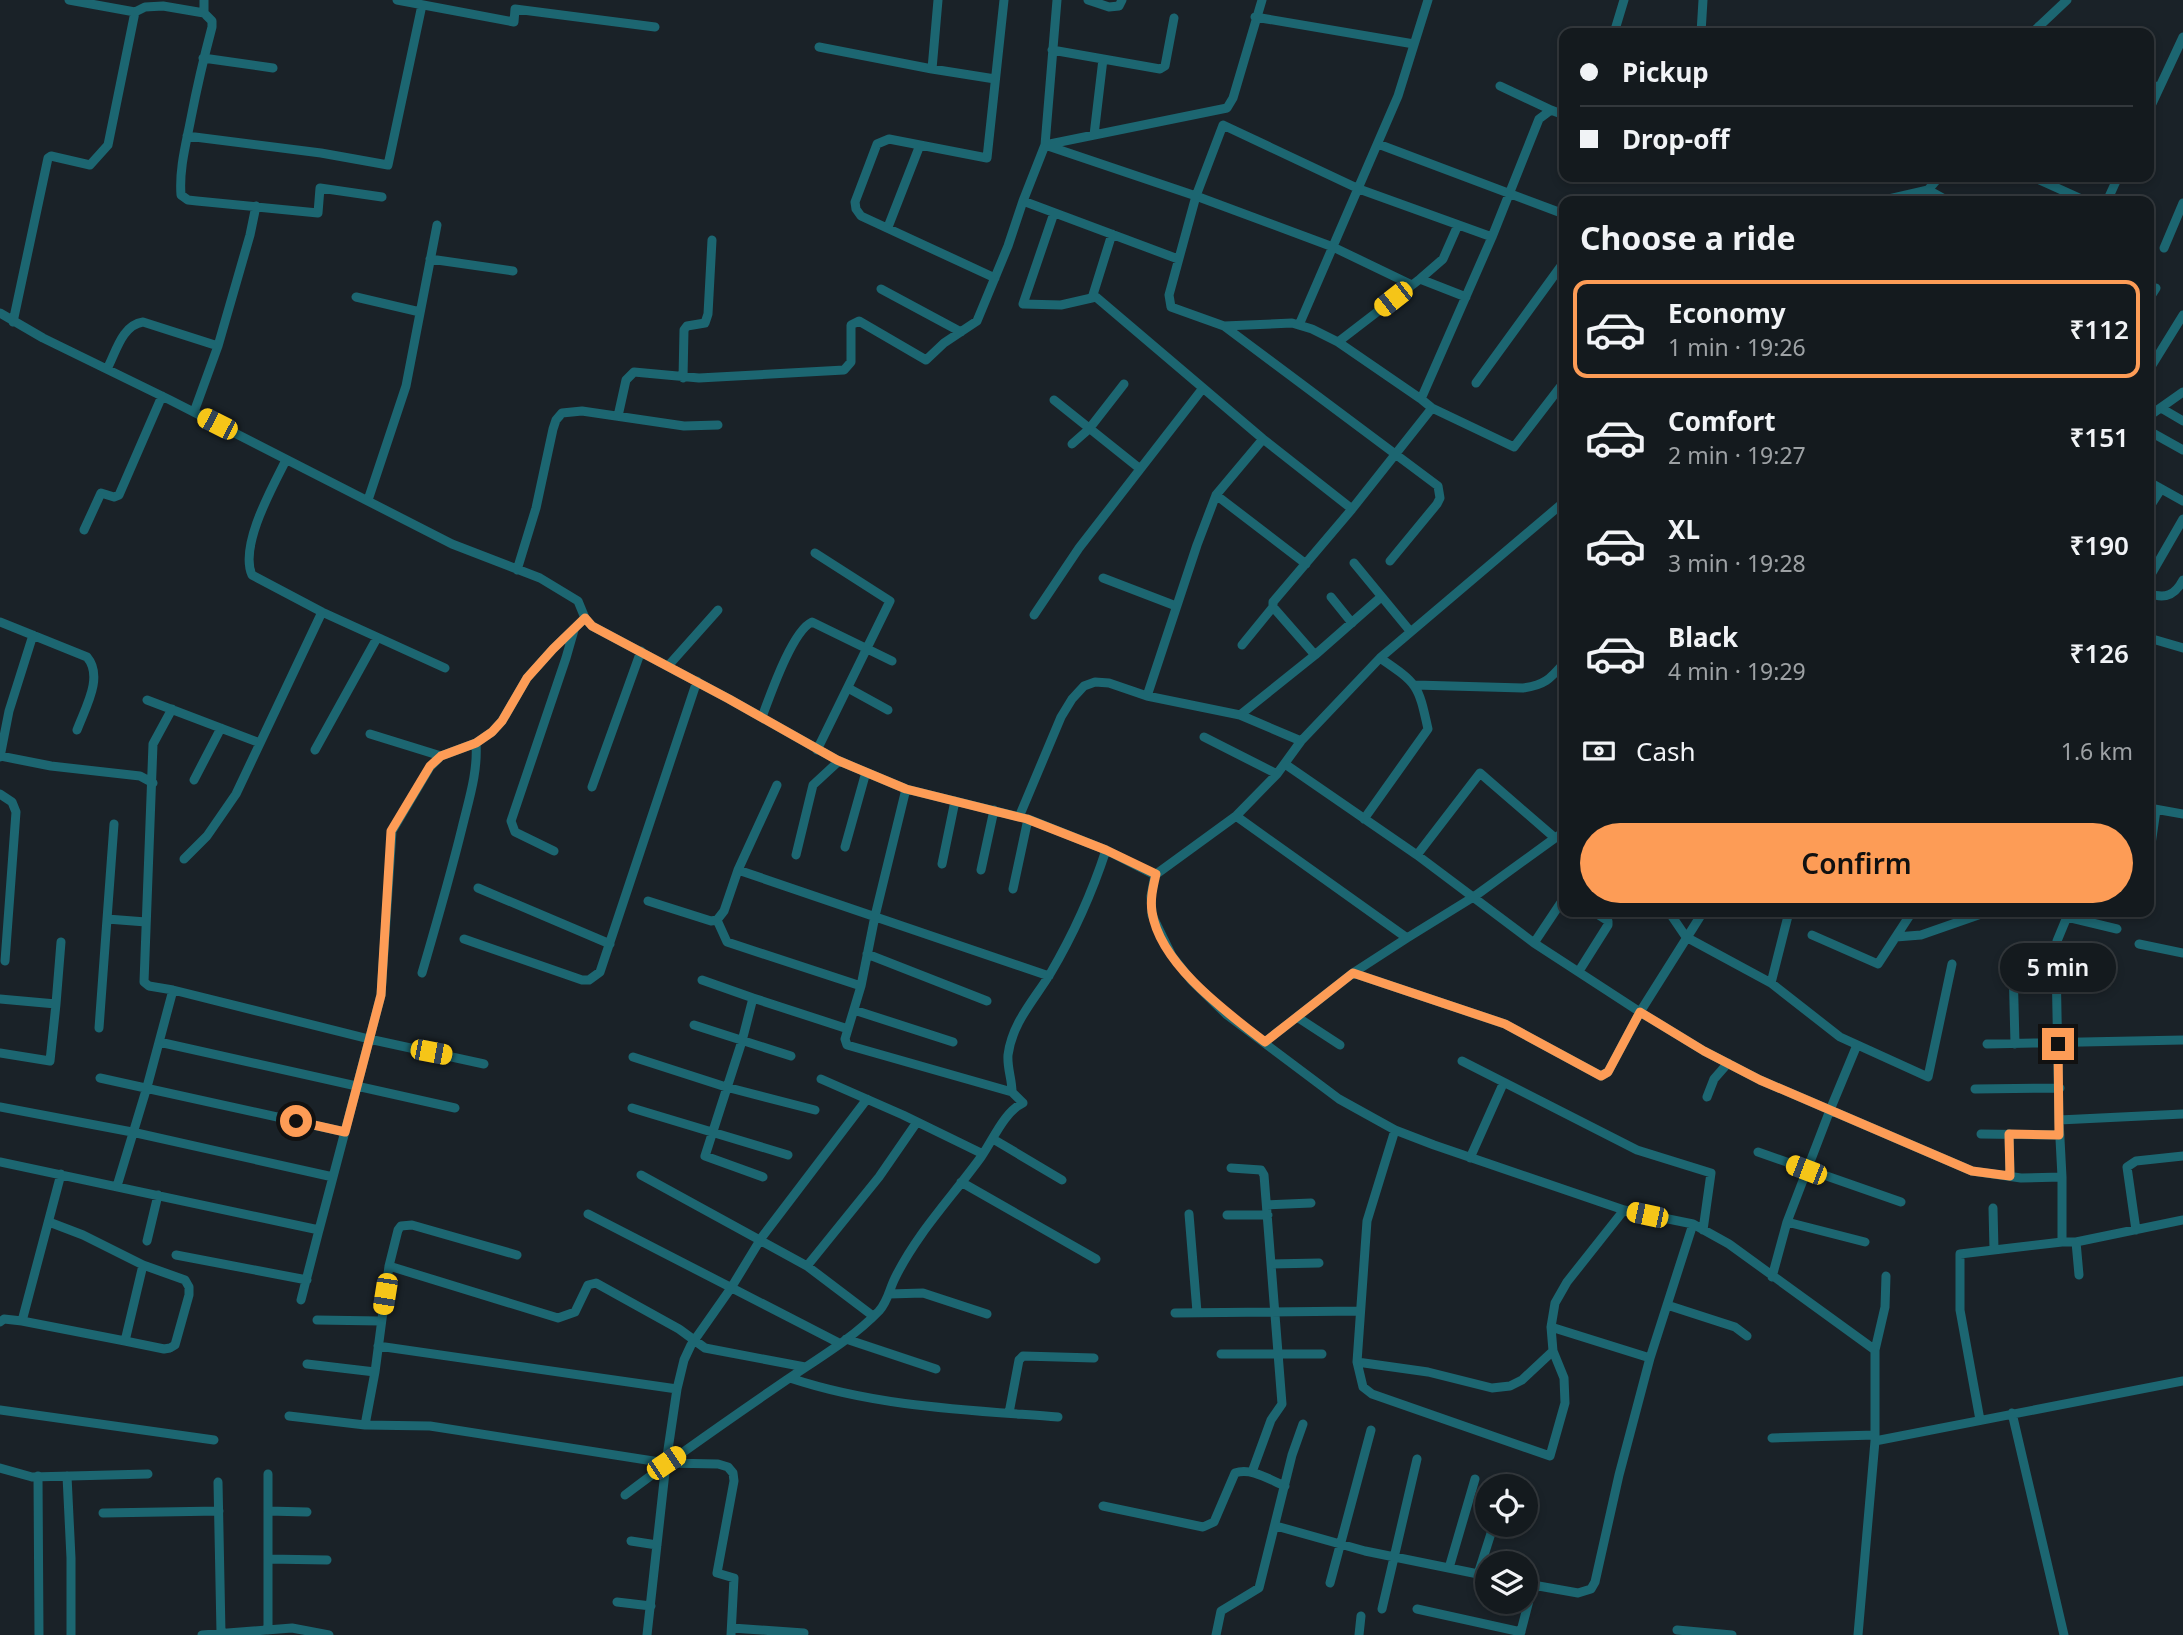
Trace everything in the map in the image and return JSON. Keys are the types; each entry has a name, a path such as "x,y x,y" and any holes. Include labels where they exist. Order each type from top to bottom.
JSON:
{"street":[{"path":"69,0 135,12 145,6 163,6 204,13 212,21 180,180 181,195 188,200 318,213 320,188 382,197"},
{"path":"204,0 204,13"},
{"path":"397,0 514,22 515,9 655,27"},
{"path":"995,278 861,215 855,202 877,144 889,139 987,158 1004,0"},
{"path":"618,416 629,375 641,372 683,377 844,370 851,362 850,329 854,322 864,322 926,360 944,343 977,321 1009,246 1045,145 1057,0"},
{"path":"1088,0 1112,8 1119,6 1122,0"},
{"path":"1045,145 1227,108 1233,98 1262,0"},
{"path":"1298,325 1398,96 1428,0"},
{"path":"1616,28 1624,0"},
{"path":"1701,28 1703,0"},
{"path":"2037,28 2067,0"},
{"path":"932,69 938,19 935,1"},
{"path":"187,136 321,153 388,165 422,5"},
{"path":"13,322 48,158 51,156 90,165 108,145 135,12"},
{"path":"1255,17 1414,44"},
{"path":"1052,50 1163,69 1174,18"},
{"path":"2154,99 2183,37"},
{"path":"819,47 995,79"},
{"path":"203,58 273,68"},
{"path":"1094,135 1103,59"},
{"path":"1500,86 1559,113"},
{"path":"2154,86 2159,88"},
{"path":"1421,399 1492,237 1539,119 1551,110"},
{"path":"1390,561 1440,498 1438,486 1224,326 1171,307 1168,295 1196,196 1223,125 1359,189 1492,237"},
{"path":"1378,144 1559,212"},
{"path":"888,227 920,145"},
{"path":"1045,145 1196,196 1333,247 1416,282 1465,298"},
{"path":"1924,196 1934,182"},
{"path":"2045,182 2075,196"},
{"path":"1903,196 1927,190 1938,196"},
{"path":"1023,201 1178,259"},
{"path":"2164,248 2183,203"},
{"path":"194,412 218,346 256,206"},
{"path":"1054,213 1023,304 1061,305 1097,297 1169,361 1352,509"},
{"path":"368,500 406,386 437,225"},
{"path":"1338,342 1443,259 1458,225"},
{"path":"1091,298 1112,234"},
{"path":"683,377 684,330 687,326 705,323 708,314 712,240"},
{"path":"430,259 513,271"},
{"path":"1476,383 1559,269"},
{"path":"881,289 961,332"},
{"path":"356,298 420,312"},
{"path":"0,313 452,544 540,578 578,601 585,618 592,626 839,761 906,789 1023,818 1106,850 1156,874"},
{"path":"2154,362 2183,315"},
{"path":"107,369 127,331 137,323 143,322 218,346"},
{"path":"1224,326 1298,325 1338,342 1432,408 1514,446 1559,388"},
{"path":"1072,444 1089,429 1124,384"},
{"path":"1034,615 1079,548 1203,388"},
{"path":"2154,413 2183,393"},
{"path":"84,530 101,493 114,497 119,495 162,396"},
{"path":"1054,400 1139,468"},
{"path":"1242,645 1432,408"},
{"path":"2161,408 2183,421"},
{"path":"517,570 536,508 556,420 562,413 582,411 684,426 718,425"},
{"path":"2154,433 2183,450"},
{"path":"1147,696 1216,495 1263,439"},
{"path":"286,460 260,515 252,543 249,568 252,575 322,612 445,668"},
{"path":"2154,485 2183,500"},
{"path":"2154,500 2161,489"},
{"path":"1216,495 1306,564"},
{"path":"1559,506 1380,658 1301,741 1278,774 1236,817 1156,874 1151,896 1152,915 1172,956 1191,980 1227,1015 1339,1099 1395,1130 1470,1158 1624,1210 1693,1224 1729,1244 1875,1350"},
{"path":"2154,569 2183,519"},
{"path":"815,553 890,601 817,750"},
{"path":"1354,564 1410,631"},
{"path":"1103,578 1176,606"},
{"path":"2154,594 2163,597 2171,595 2183,580"},
{"path":"1331,597 1352,624"},
{"path":"1240,715 1315,655 1381,597"},
{"path":"1273,607 1315,655"},
{"path":"668,666 718,610"},
{"path":"184,859 222,816 236,794 322,612"},
{"path":"301,1300 381,995 391,831 430,766 441,756 476,743 492,732 502,721 527,678 585,618"},
{"path":"0,622 87,657 92,663 94,679 77,730"},
{"path":"762,717 779,672 807,624 817,623 892,661"},
{"path":"554,851 515,832 511,821 574,629"},
{"path":"33,635 5,724 0,757 133,775 153,783"},
{"path":"315,750 377,638"},
{"path":"2154,642 2183,648"},
{"path":"592,787 641,651"},
{"path":"1364,819 1428,729 1421,697 1415,685 1380,658"},
{"path":"1415,685 1523,688 1540,686 1559,669"},
{"path":"464,939 582,980 589,980 600,972 697,681"},
{"path":"1013,889 1023,818 1062,717 1072,699 1084,686 1095,682 1109,683 1147,696 1240,715 1301,741"},
{"path":"848,688 888,710"},
{"path":"147,700 260,743"},
{"path":"172,709 153,744 144,982 149,986 484,1064"},
{"path":"194,780 221,728"},
{"path":"370,734 441,756"},
{"path":"1203,737 1278,774"},
{"path":"422,973 449,885 474,779 476,743"},
{"path":"796,855 813,785 839,761"},
{"path":"1285,764 1418,855 1534,943 1640,1012 1728,1063 1760,1080 1972,1171 2010,1176 2062,1177"},
{"path":"845,847 866,772"},
{"path":"1418,855 1480,773 1555,838"},
{"path":"648,901 711,921 717,920 776,785"},
{"path":"625,1495 666,1463 843,1341 873,1316 887,1301 894,1279 941,1206 1016,1107 1023,1103 1012,1092 847,1045 845,1039 861,986 906,789"},
{"path":"0,794 12,802 16,812 5,961"},
{"path":"942,864 955,801"},
{"path":"2154,809 2183,814"},
{"path":"981,870 994,810"},
{"path":"1236,817 1407,939"},
{"path":"99,1028 114,824"},
{"path":"1265,1042 1353,973 1475,896 1559,835"},
{"path":"1012,1092 1008,1056 1015,1027 1049,976 1096,880 1106,850"},
{"path":"738,870 1049,976"},
{"path":"478,888 610,944"},
{"path":"1534,943 1559,906"},
{"path":"1579,971 1608,925 1608,921 1602,917"},
{"path":"1672,917 1686,937 1770,983 1840,1037 1928,1077 1952,964"},
{"path":"1353,973 1505,1024 1601,1076 1608,1072 1640,1012 1700,917"},
{"path":"1770,983 1788,917"},
{"path":"1812,935 1878,964 1909,917"},
{"path":"1896,937 1921,935 1973,917"},
{"path":"2062,1242 2056,961 2057,941 2067,917"},
{"path":"2078,917 2118,929"},
{"path":"107,919 146,922"},
{"path":"717,920 727,942 861,986"},
{"path":"0,1054 50,1061 61,942"},
{"path":"2139,944 2183,953"},
{"path":"867,954 987,1001"},
{"path":"2056,961 2110,972"},
{"path":"2013,964 2014,1044"},
{"path":"702,980 848,1029"},
{"path":"117,1186 173,990"},
{"path":"753,998 706,1158 763,1177"},
{"path":"0,999 56,1004"},
{"path":"854,1010 953,1042"},
{"path":"1297,1017 1340,1045"},
{"path":"694,1026 792,1056"},
{"path":"1987,1044 2183,1040"},
{"path":"159,1042 455,1108"},
{"path":"1772,1277 1787,1222 1806,1170 1857,1045"},
{"path":"633,1057 726,1087 815,1110"},
{"path":"1462,1061 1637,1150 1711,1173 1703,1230"},
{"path":"1707,1097 1714,1079 1728,1063"},
{"path":"100,1078 345,1132"},
{"path":"821,1079 983,1154"},
{"path":"1470,1158 1503,1084"},
{"path":"1975,1089 2060,1088"},
{"path":"647,1635 666,1463 684,1360 694,1340 760,1241 867,1099"},
{"path":"0,1107 132,1132 333,1177"},
{"path":"632,1108 788,1155"},
{"path":"2059,1120 2183,1114"},
{"path":"807,1266 879,1177 916,1122"},
{"path":"1395,1130 1367,1221 1357,1362 1363,1387 1372,1394 1550,1456 1565,1403 1564,1378 1553,1351 1551,1327 1555,1303 1567,1282 1624,1210"},
{"path":"1980,1134 2059,1135"},
{"path":"2009,1134 2010,1176"},
{"path":"993,1139 1062,1180"},
{"path":"1758,1152 1901,1202"},
{"path":"2136,1230 2127,1167 2136,1161 2183,1156"},
{"path":"0,1162 320,1230"},
{"path":"1231,1168 1261,1170 1264,1175 1282,1404 1271,1420 1252,1472"},
{"path":"22,1321 61,1174"},
{"path":"641,1175 807,1266 873,1316"},
{"path":"961,1182 1096,1259"},
{"path":"147,1241 158,1195"},
{"path":"1227,1215 1311,1203"},
{"path":"1993,1208 1994,1250"},
{"path":"1189,1213 1197,1312"},
{"path":"588,1214 731,1288 843,1341 936,1369"},
{"path":"1979,1420 1960,1310 1960,1254 2076,1242 2183,1220"},
{"path":"0,1322 4,1319 22,1321 125,1341 170,1348 175,1345 189,1295 189,1287 180,1276 143,1265 83,1235 49,1222"},
{"path":"1787,1222 1865,1242"},
{"path":"1538,1585 1578,1592 1591,1588 1650,1358 1693,1224"},
{"path":"365,1425 389,1266 398,1230 406,1225 517,1255"},
{"path":"2076,1242 2079,1275"},
{"path":"176,1255 307,1280"},
{"path":"1271,1264 1319,1263"},
{"path":"125,1341 143,1265"},
{"path":"389,1266 551,1317 572,1315 588,1285 596,1283 659,1317 711,1350 805,1367"},
{"path":"1858,1635 1875,1438 1875,1350 1885,1307 1886,1276"},
{"path":"889,1294 923,1293 987,1314"},
{"path":"1667,1305 1735,1327 1747,1335"},
{"path":"1175,1313 1360,1311"},
{"path":"317,1320 380,1321"},
{"path":"1551,1327 1650,1358"},
{"path":"378,1346 677,1389"},
{"path":"1357,1362 1428,1371 1492,1388 1510,1386 1522,1380 1553,1351"},
{"path":"1220,1354 1322,1354"},
{"path":"1009,1413 1019,1360 1023,1356 1094,1358"},
{"path":"307,1364 375,1372"},
{"path":"790,1378 829,1390 882,1401 1058,1417"},
{"path":"1772,1438 1875,1438 2183,1381"},
{"path":"0,1410 214,1440"},
{"path":"2012,1413 2064,1635"},
{"path":"289,1416 365,1425 430,1426 666,1463 718,1464 728,1467 733,1473 734,1481 718,1573 734,1578 732,1632 804,1633"},
{"path":"1216,1635 1221,1611 1259,1588 1292,1455 1303,1424"},
{"path":"1330,1583 1371,1430"},
{"path":"1382,1609 1418,1460"},
{"path":"0,1468 22,1475 38,1476 148,1474"},
{"path":"1103,1506 1191,1525 1210,1526 1235,1473 1252,1472 1285,1486"},
{"path":"268,1474 268,1630"},
{"path":"38,1476 39,1635"},
{"path":"67,1476 71,1635"},
{"path":"1449,1568 1475,1479"},
{"path":"218,1482 221,1633"},
{"path":"103,1513 219,1511"},
{"path":"268,1511 307,1512"},
{"path":"1276,1526 1341,1545 1475,1573"},
{"path":"631,1541 657,1545"},
{"path":"268,1559 327,1560"},
{"path":"617,1602 651,1606"},
{"path":"1417,1609 1521,1634 1525,1614"},
{"path":"1359,1635 1361,1616"},
{"path":"202,1635 268,1630 329,1635"},
{"path":"1677,1630 1732,1635"}],"route":[{"path":"296,1121 345,1132 381,995 391,831 430,766 441,756 476,743 492,732 502,721 527,678 585,618 592,626 837,760 906,789 1027,819 1106,850 1156,874 1151,896 1152,915 1172,956 1191,980 1227,1015 1265,1042 1353,973 1505,1024 1601,1076 1608,1072 1640,1012 1704,1051 1760,1080 1972,1171 2010,1176 2009,1134 2059,1135 2058,1044"}]}
